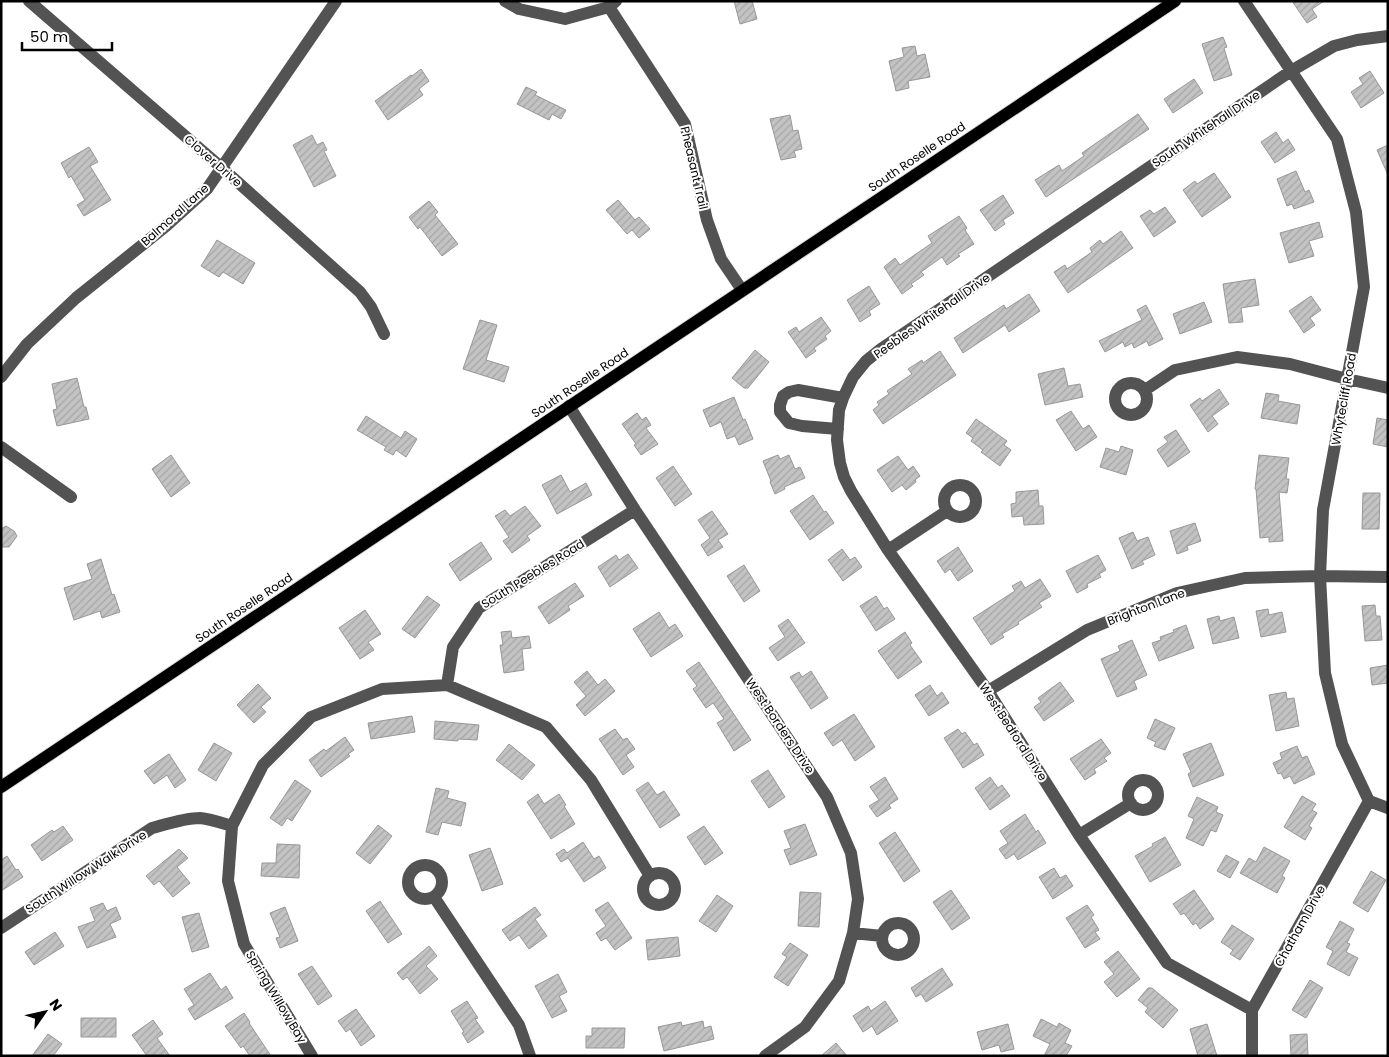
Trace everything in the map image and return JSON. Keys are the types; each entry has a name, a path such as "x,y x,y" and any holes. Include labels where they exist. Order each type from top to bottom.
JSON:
{"main road":[{"name":"South Roselle Road","path":"1,787 1174,1"}],"street":[{"name":"Clover Drive","path":"29,1 222,168 360,292 371,307 384,334"},
{"name":"Balmoral Lane","path":"1,377 27,344 76,298 166,226 207,189 336,1"},
{"path":"505,1 519,8 565,19 613,4"},
{"name":"Whytecliff Road","path":"1244,1 1337,139 1356,212 1364,287 1324,510 1320,576 1326,673 1342,744 1370,801"},
{"name":"Pheasant Trail","path":"613,4 686,124 707,220 721,259 742,290"},
{"name":"South Whitehall Drive","path":"1034,246 1291,71 1334,46 1357,40 1388,36"},
{"name":"Peebles Whitehall Drive","path":"841,404 854,377 866,362 881,349 1034,246"},
{"path":"1144,390 1175,370 1237,356 1290,364 1388,388"},
{"path":"838,429 789,423 780,412 780,405 783,396 798,390 841,404"},
{"name":"West Bedford Drive","path":"841,404 837,440 840,463 851,491 888,550 988,691 1079,836 1167,963 1252,1010"},
{"name":"West Borders Drive","path":"569,406 635,510 827,797 851,853 858,899 853,933 839,981 805,1027 765,1056"},
{"path":"1,447 71,497"},
{"name":"South Peebles Road","path":"447,685 453,647 479,608 635,510"},
{"path":"888,550 947,511"},
{"name":"Brighton Lane","path":"988,691 1087,630 1177,593 1245,578 1388,577"},
{"path":"447,685 546,727 591,780 650,876"},
{"name":"Spring Willow Bay","path":"312,1056 244,944 228,881 232,826 263,765 311,717 382,689 447,685"},
{"path":"1370,801 1388,808"},
{"name":"Chatham Drive","path":"1252,1056 1252,1010 1370,801"},
{"path":"1079,836 1131,803"},
{"name":"South Willow Walk Drive","path":"1,928 152,828 200,818 232,826"},
{"path":"434,897 519,1025 530,1056"},
{"path":"853,933 882,936"}],"building":[{"path":"734,1 752,1 757,19 740,24"},
{"path":"1292,1 1324,1 1312,9 1317,17 1307,23"},
{"path":"1223,37 1227,47 1224,48 1232,75 1214,81 1202,44"},
{"path":"915,46 917,56 925,54 930,77 908,81 909,88 896,91 889,61 904,57 902,48"},
{"path":"421,69 429,81 419,89 423,95 388,120 375,101"},
{"path":"1370,71 1384,93 1361,108 1351,92 1363,84 1359,78"},
{"path":"1194,79 1203,93 1173,113 1164,99"},
{"path":"526,87 537,92 535,95 566,110 561,119 552,114 549,120 517,104"},
{"path":"1138,114 1149,129 1046,197 1035,180 1059,165 1062,171 1084,156 1082,153"},
{"path":"790,115 793,131 798,130 802,149 794,151 796,157 781,160 770,119"},
{"path":"1276,132 1283,143 1288,139 1295,150 1275,163 1261,142"},
{"path":"312,135 317,145 323,142 327,150 324,151 336,176 314,187 293,145"},
{"path":"1388,145 1388,175 1377,150"},
{"path":"89,147 98,162 90,166 111,200 84,216 77,205 85,200 61,163"},
{"path":"1296,171 1305,192 1309,190 1314,202 1294,209 1292,204 1287,206 1277,179"},
{"path":"1214,173 1231,197 1202,217 1183,190 1195,181 1197,184"},
{"path":"1003,195 1014,213 1003,220 1005,224 995,231 980,210"},
{"path":"618,200 635,220 639,217 650,229 639,238 632,230 627,234 606,210"},
{"path":"429,201 438,212 435,215 458,244 442,256 420,227 418,229 409,217"},
{"path":"1165,207 1176,222 1154,237 1140,216 1150,210 1154,214"},
{"path":"959,216 974,244 958,254 960,256 947,265 942,257 921,272 924,275 911,284 913,286 902,294 884,267 895,258 900,265 932,243 928,236"},
{"path":"1319,222 1323,237 1309,241 1314,256 1289,263 1280,233"},
{"path":"1121,231 1133,248 1068,293 1054,272 1065,265 1067,269 1092,252 1090,248 1100,240 1103,244"},
{"path":"217,240 255,263 243,284 223,272 219,277 201,266"},
{"path":"1255,279 1259,305 1241,308 1243,322 1229,323 1223,284"},
{"path":"869,286 880,304 869,311 871,315 860,322 847,300"},
{"path":"1029,294 1040,311 1009,332 1005,325 963,353 954,338 1004,305 1006,309"},
{"path":"1311,296 1321,310 1310,318 1315,325 1304,333 1289,311"},
{"path":"1204,302 1212,322 1180,334 1173,314"},
{"path":"1146,305 1163,339 1149,346 1147,341 1134,348 1132,343 1125,347 1123,342 1105,352 1099,341 1142,320 1137,310"},
{"path":"821,317 831,331 825,336 827,339 814,348 816,351 806,358 788,332 796,327 799,332"},
{"path":"480,320 497,325 486,360 509,367 504,382 463,369"},
{"path":"755,350 769,362 748,388 744,388 732,378"},
{"path":"940,351 956,375 883,424 873,410 879,405 877,402 889,394 887,391 912,374 908,369 922,360 923,363"},
{"path":"1064,368 1068,386 1080,384 1083,397 1045,405 1038,374"},
{"path":"77,378 89,419 57,426 53,410 57,409 52,384"},
{"path":"1219,389 1229,404 1212,416 1218,424 1208,432 1190,405 1200,398 1202,401"},
{"path":"1266,393 1279,395 1278,401 1300,405 1297,424 1261,418"},
{"path":"734,397 753,439 739,445 735,436 727,439 721,422 710,427 703,410"},
{"path":"1071,411 1083,429 1089,425 1097,437 1076,451 1056,420"},
{"path":"637,413 642,420 646,417 651,425 646,428 658,444 641,455 622,424"},
{"path":"366,416 401,438 405,431 417,439 406,457 396,450 393,455 384,450 386,447 357,430"},
{"path":"1377,418 1388,420 1388,447 1373,444"},
{"path":"976,419 1007,441 1004,445 1011,450 1000,466 981,452 983,450 971,441 973,438 966,433"},
{"path":"1176,430 1190,452 1168,467 1157,450 1168,442 1164,437"},
{"path":"1121,446 1133,450 1126,475 1100,467 1106,448 1119,452"},
{"path":"171,455 190,483 171,497 152,469"},
{"path":"778,455 780,459 789,455 795,469 800,467 805,478 784,487 785,489 775,494 763,461"},
{"path":"1259,455 1289,458 1286,479 1289,479 1287,493 1279,492 1283,541 1269,542 1269,537 1260,538 1255,489"},
{"path":"898,456 908,470 913,466 920,476 906,490 902,485 892,492 877,470"},
{"path":"673,466 692,494 675,506 656,478"},
{"path":"561,475 570,492 586,483 592,495 557,514 542,485"},
{"path":"1038,490 1039,506 1043,506 1044,524 1024,525 1023,516 1012,517 1011,504 1016,503 1016,492"},
{"path":"1363,493 1380,493 1379,529 1362,529"},
{"path":"813,495 834,523 810,540 790,511"},
{"path":"525,506 541,526 527,536 530,540 512,553 503,541 509,537 495,516 505,510 510,516"},
{"path":"712,511 728,534 718,540 723,547 708,556 701,545 710,538 698,520"},
{"path":"1195,523 1201,541 1187,546 1188,550 1177,554 1170,531"},
{"path":"6,526 14,531 17,536 9,547 1,547 1,529"},
{"path":"1133,532 1137,541 1148,537 1155,555 1142,561 1144,564 1132,569 1119,538"},
{"path":"481,542 492,559 460,581 449,564"},
{"path":"958,547 973,571 958,581 950,569 945,573 937,561"},
{"path":"842,549 850,560 855,557 862,567 843,581 828,560"},
{"path":"628,554 638,568 610,587 598,567 616,555 619,560"},
{"path":"1098,555 1106,570 1099,574 1101,577 1087,584 1088,587 1077,593 1066,571"},
{"path":"101,559 112,595 114,594 120,612 102,618 100,611 74,620 64,588 92,579 87,564"},
{"path":"744,565 760,591 744,602 727,576"},
{"path":"1040,579 1051,596 1039,603 1042,607 1018,622 1019,624 1002,634 1004,637 991,645 973,618 1015,591 1012,586 1021,581 1025,588"},
{"path":"575,583 584,596 568,606 570,610 549,624 538,607"},
{"path":"427,596 440,605 415,638 402,629"},
{"path":"876,596 884,609 887,607 895,619 876,631 860,606"},
{"path":"1375,605 1376,616 1380,616 1382,640 1365,641 1362,606"},
{"path":"1268,609 1269,615 1282,612 1286,632 1261,637 1256,611"},
{"path":"365,610 381,634 368,642 374,650 360,659 339,628"},
{"path":"659,612 669,628 675,624 683,636 651,657 633,629"},
{"path":"1219,616 1220,621 1234,617 1239,638 1213,644 1207,619"},
{"path":"788,619 805,643 778,661 769,648 785,637 778,626"},
{"path":"1186,625 1194,648 1159,661 1152,643 1161,640 1160,637 1174,632 1173,630"},
{"path":"511,631 512,638 529,636 531,648 522,649 524,670 504,673 500,645 503,645 501,632"},
{"path":"905,632 912,643 910,645 922,662 898,679 878,651"},
{"path":"1132,640 1147,675 1134,681 1137,689 1117,697 1101,659 1120,651 1118,646"},
{"path":"699,662 751,740 734,751 717,723 724,719 713,703 706,708 693,689 697,686 686,671"},
{"path":"1388,665 1388,683 1372,685 1370,668"},
{"path":"587,671 598,685 605,679 615,691 585,716 576,705 586,696 574,682"},
{"path":"811,671 828,698 811,709 790,677 799,672 802,677"},
{"path":"1060,682 1074,701 1044,721 1034,707 1041,702 1038,698"},
{"path":"258,684 271,698 261,707 266,712 254,723 237,705"},
{"path":"930,685 937,696 942,692 949,703 929,716 915,695"},
{"path":"1286,692 1287,699 1294,698 1299,726 1276,731 1269,695"},
{"path":"854,714 875,747 855,761 842,740 833,746 824,733"},
{"path":"412,716 415,732 371,739 368,723"},
{"path":"1155,719 1175,728 1165,750 1154,746 1156,742 1147,738"},
{"path":"435,721 479,725 477,740 434,739"},
{"path":"615,729 623,740 627,738 635,749 626,755 634,767 623,775 599,739"},
{"path":"958,729 962,734 965,732 974,745 977,743 984,755 963,768 944,738"},
{"path":"345,737 354,750 348,754 350,756 321,777 309,760 324,749 326,751"},
{"path":"1101,739 1111,753 1104,758 1107,761 1094,769 1096,773 1085,780 1070,759"},
{"path":"214,743 232,753 216,781 198,770"},
{"path":"1211,743 1224,775 1193,787 1188,774 1191,772 1183,754"},
{"path":"509,744 535,765 522,780 496,760"},
{"path":"1297,746 1302,758 1307,756 1315,774 1294,784 1290,776 1284,779 1281,773 1278,774 1273,763 1282,759 1280,753"},
{"path":"169,754 186,780 175,788 167,775 154,784 144,771"},
{"path":"768,770 785,797 769,808 751,781"},
{"path":"885,777 898,799 889,805 891,808 877,817 869,806 879,800 870,787"},
{"path":"990,777 998,788 1002,785 1010,796 990,810 975,788"},
{"path":"295,780 311,791 292,821 287,818 282,826 270,818"},
{"path":"648,782 657,795 664,791 680,815 660,828 636,790"},
{"path":"436,788 449,791 447,798 466,803 461,826 442,822 438,835 426,832"},
{"path":"538,794 544,804 559,794 575,824 551,839 527,802"},
{"path":"1302,796 1316,804 1312,810 1317,813 1309,826 1312,828 1305,840 1284,827"},
{"path":"1197,797 1218,807 1216,812 1223,815 1216,832 1211,830 1203,846 1186,838 1194,819 1188,816"},
{"path":"1025,814 1036,832 1038,830 1046,843 1018,860 1014,854 1006,859 999,849 1008,843 1000,831"},
{"path":"805,824 817,855 790,865 784,850 791,848 784,831"},
{"path":"378,825 392,836 370,864 356,853"},
{"path":"63,826 73,840 42,861 31,845 52,830 54,832"},
{"path":"704,826 723,853 705,865 687,837"},
{"path":"895,832 920,871 904,882 879,843"},
{"path":"1165,837 1181,865 1150,882 1135,856"},
{"path":"583,842 594,859 599,856 606,868 584,882 568,858 561,862 556,854 564,849 567,853"},
{"path":"277,844 300,845 299,878 261,876 262,863 276,863"},
{"path":"1264,847 1290,861 1282,876 1285,878 1277,893 1240,873 1249,858 1256,862"},
{"path":"490,848 503,884 482,891 469,855"},
{"path":"179,849 188,858 177,867 190,883 173,897 159,881 154,885 146,876"},
{"path":"1226,855 1239,862 1230,878 1217,871"},
{"path":"7,856 23,877 1,891 1,860"},
{"path":"1054,868 1060,878 1066,875 1073,886 1053,899 1039,877"},
{"path":"1371,871 1386,880 1368,912 1353,903"},
{"path":"951,890 970,918 952,930 933,902"},
{"path":"1194,890 1214,919 1200,929 1196,923 1193,925 1184,913 1181,915 1173,904"},
{"path":"800,892 821,893 819,927 798,926"},
{"path":"717,895 733,906 716,932 699,921"},
{"path":"380,901 402,934 388,943 366,911"},
{"path":"608,902 632,938 615,950 606,938 601,941 596,933 606,926 595,910"},
{"path":"103,903 107,911 116,907 121,919 110,924 116,937 87,948 78,927 95,921 90,908"},
{"path":"1087,905 1094,915 1091,917 1099,930 1095,932 1100,939 1085,948 1066,918"},
{"path":"285,907 298,941 280,948 276,938 280,937 270,913"},
{"path":"535,907 541,915 535,919 547,936 529,949 519,935 510,941 502,930"},
{"path":"199,913 209,947 192,952 182,917"},
{"path":"1340,921 1354,929 1347,943 1350,944 1346,952 1358,958 1349,976 1327,964 1333,951 1326,947"},
{"path":"1232,925 1254,939 1240,960 1230,954 1233,950 1221,942"},
{"path":"55,932 64,946 34,965 25,952"},
{"path":"678,937 680,956 648,960 646,940"},
{"path":"790,943 808,955 788,986 774,977 787,957 782,954"},
{"path":"429,946 437,956 426,966 438,979 420,994 407,977 403,980 397,973"},
{"path":"1118,951 1140,979 1117,997 1104,982 1114,974 1104,962"},
{"path":"312,966 332,996 318,1005 298,974"},
{"path":"942,968 953,985 926,1002 921,994 916,997 911,988"},
{"path":"210,973 221,990 226,986 233,998 195,1020 188,1009 194,1005 184,989"},
{"path":"558,974 567,992 559,996 567,1011 552,1018 535,986"},
{"path":"1310,980 1323,988 1306,1018 1292,1010"},
{"path":"1148,988 1152,988 1178,1010 1163,1028 1145,1012 1148,1008 1138,1000"},
{"path":"467,1001 478,1018 475,1019 484,1032 468,1043 462,1033 464,1032 451,1011"},
{"path":"885,1001 898,1021 877,1035 872,1026 863,1032 853,1016 868,1006 871,1011"},
{"path":"356,1009 375,1036 361,1046 350,1029 346,1032 338,1021"},
{"path":"244,1013 271,1056 250,1056 243,1046 241,1048 225,1026"},
{"path":"81,1018 116,1018 116,1037 81,1037"},
{"path":"1041,1019 1057,1027 1059,1023 1071,1030 1065,1043 1072,1046 1066,1056 1044,1056 1050,1044 1033,1036"},
{"path":"153,1020 163,1034 157,1038 170,1056 147,1056 132,1035"},
{"path":"703,1021 704,1028 711,1026 714,1039 664,1051 658,1027 681,1022 682,1026"},
{"path":"1008,1024 1014,1049 1001,1052 999,1045 982,1050 977,1032"},
{"path":"1207,1024 1217,1056 1198,1056 1190,1029"},
{"path":"592,1028 625,1028 624,1048 586,1048 586,1036 592,1036"},
{"path":"48,1034 62,1044 53,1056 32,1056"},
{"path":"1307,1034 1308,1056 1291,1056 1290,1035"},
{"path":"836,1043 847,1056 821,1056"}]}
